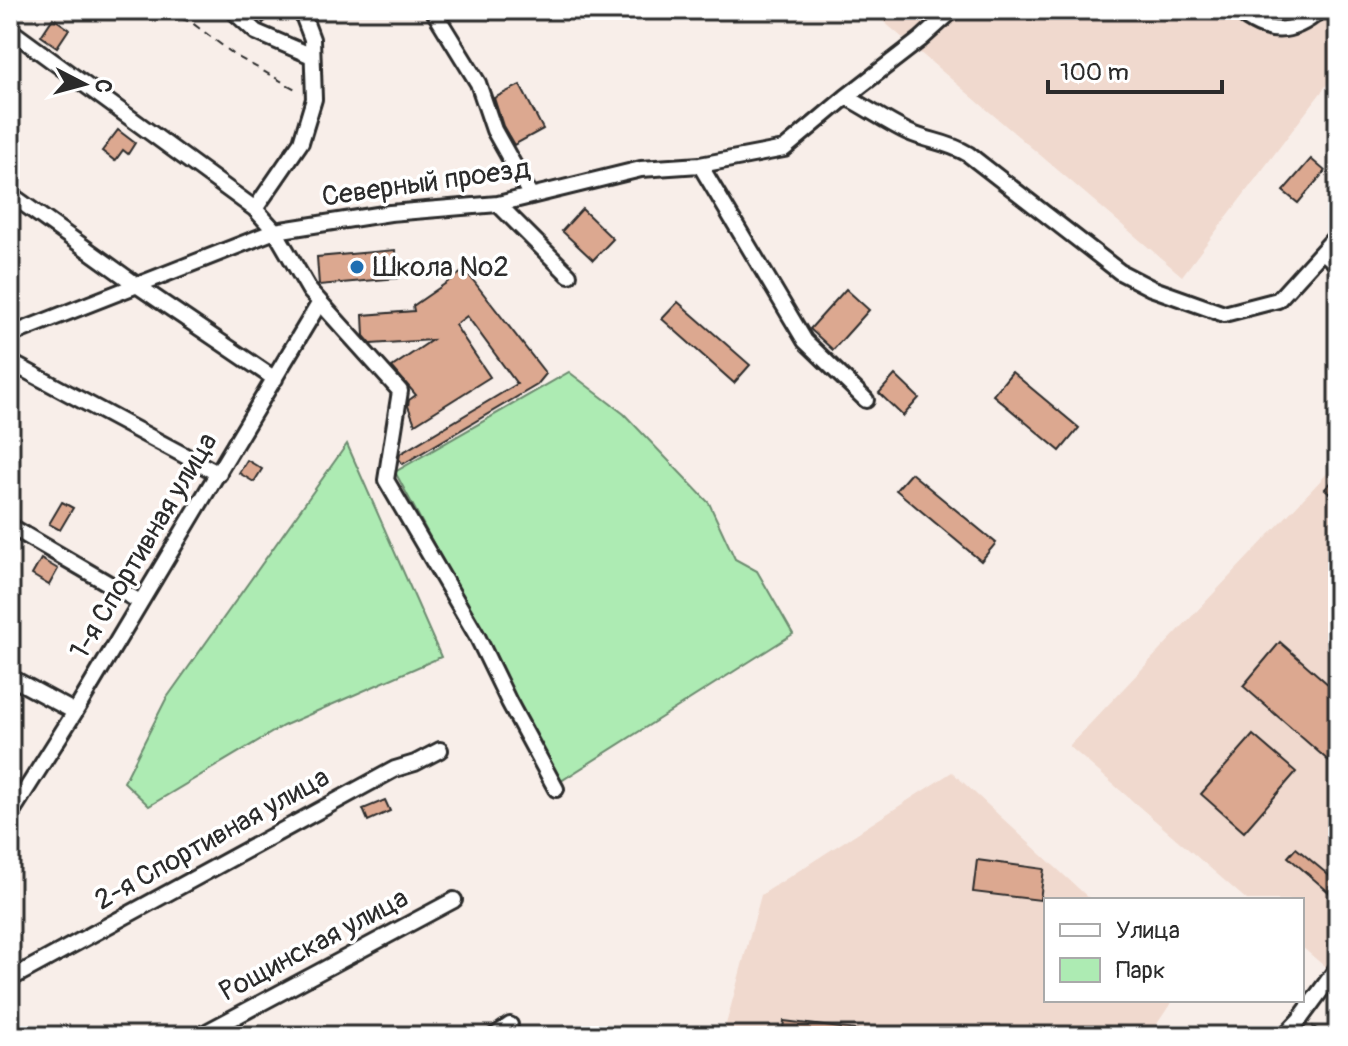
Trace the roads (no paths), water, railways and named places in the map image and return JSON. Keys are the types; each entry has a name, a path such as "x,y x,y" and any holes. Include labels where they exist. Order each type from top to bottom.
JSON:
{"street":[{"path":"232,10 256,32 312,56"},
{"path":"255,209 301,142 314,99 312,39 301,10"},
{"path":"433,10 478,83 494,130 531,196"},
{"name":"Северный проезд","path":"10,335 275,231 390,213 498,204 641,169 700,165 784,149 953,10"},
{"path":"1236,10 1264,28 1275,30 1297,28 1321,10"},
{"path":"10,30 255,209 275,231 310,291 400,391 386,480 477,636 556,789"},
{"path":"846,97 906,131 951,144 968,154 1120,272 1151,288 1224,314 1278,300 1338,234"},
{"path":"700,165 805,341 866,400"},
{"path":"10,194 275,379"},
{"path":"498,204 569,275"},
{"path":"1323,252 1338,265"},
{"name":"1-я Спортивная улица","path":"10,815 219,474 320,302"},
{"path":"10,362 219,474"},
{"path":"10,526 140,602"},
{"path":"10,677 75,712"},
{"name":"2-я Спортивная улица","path":"10,979 395,769 440,750"},
{"name":"Рощинская улица","path":"199,1036 454,900"},
{"path":"1284,1036 1338,967"},
{"path":"494,1036 510,1025"}],"place":[{"name":"Школа №2","path":"357,267"}]}
